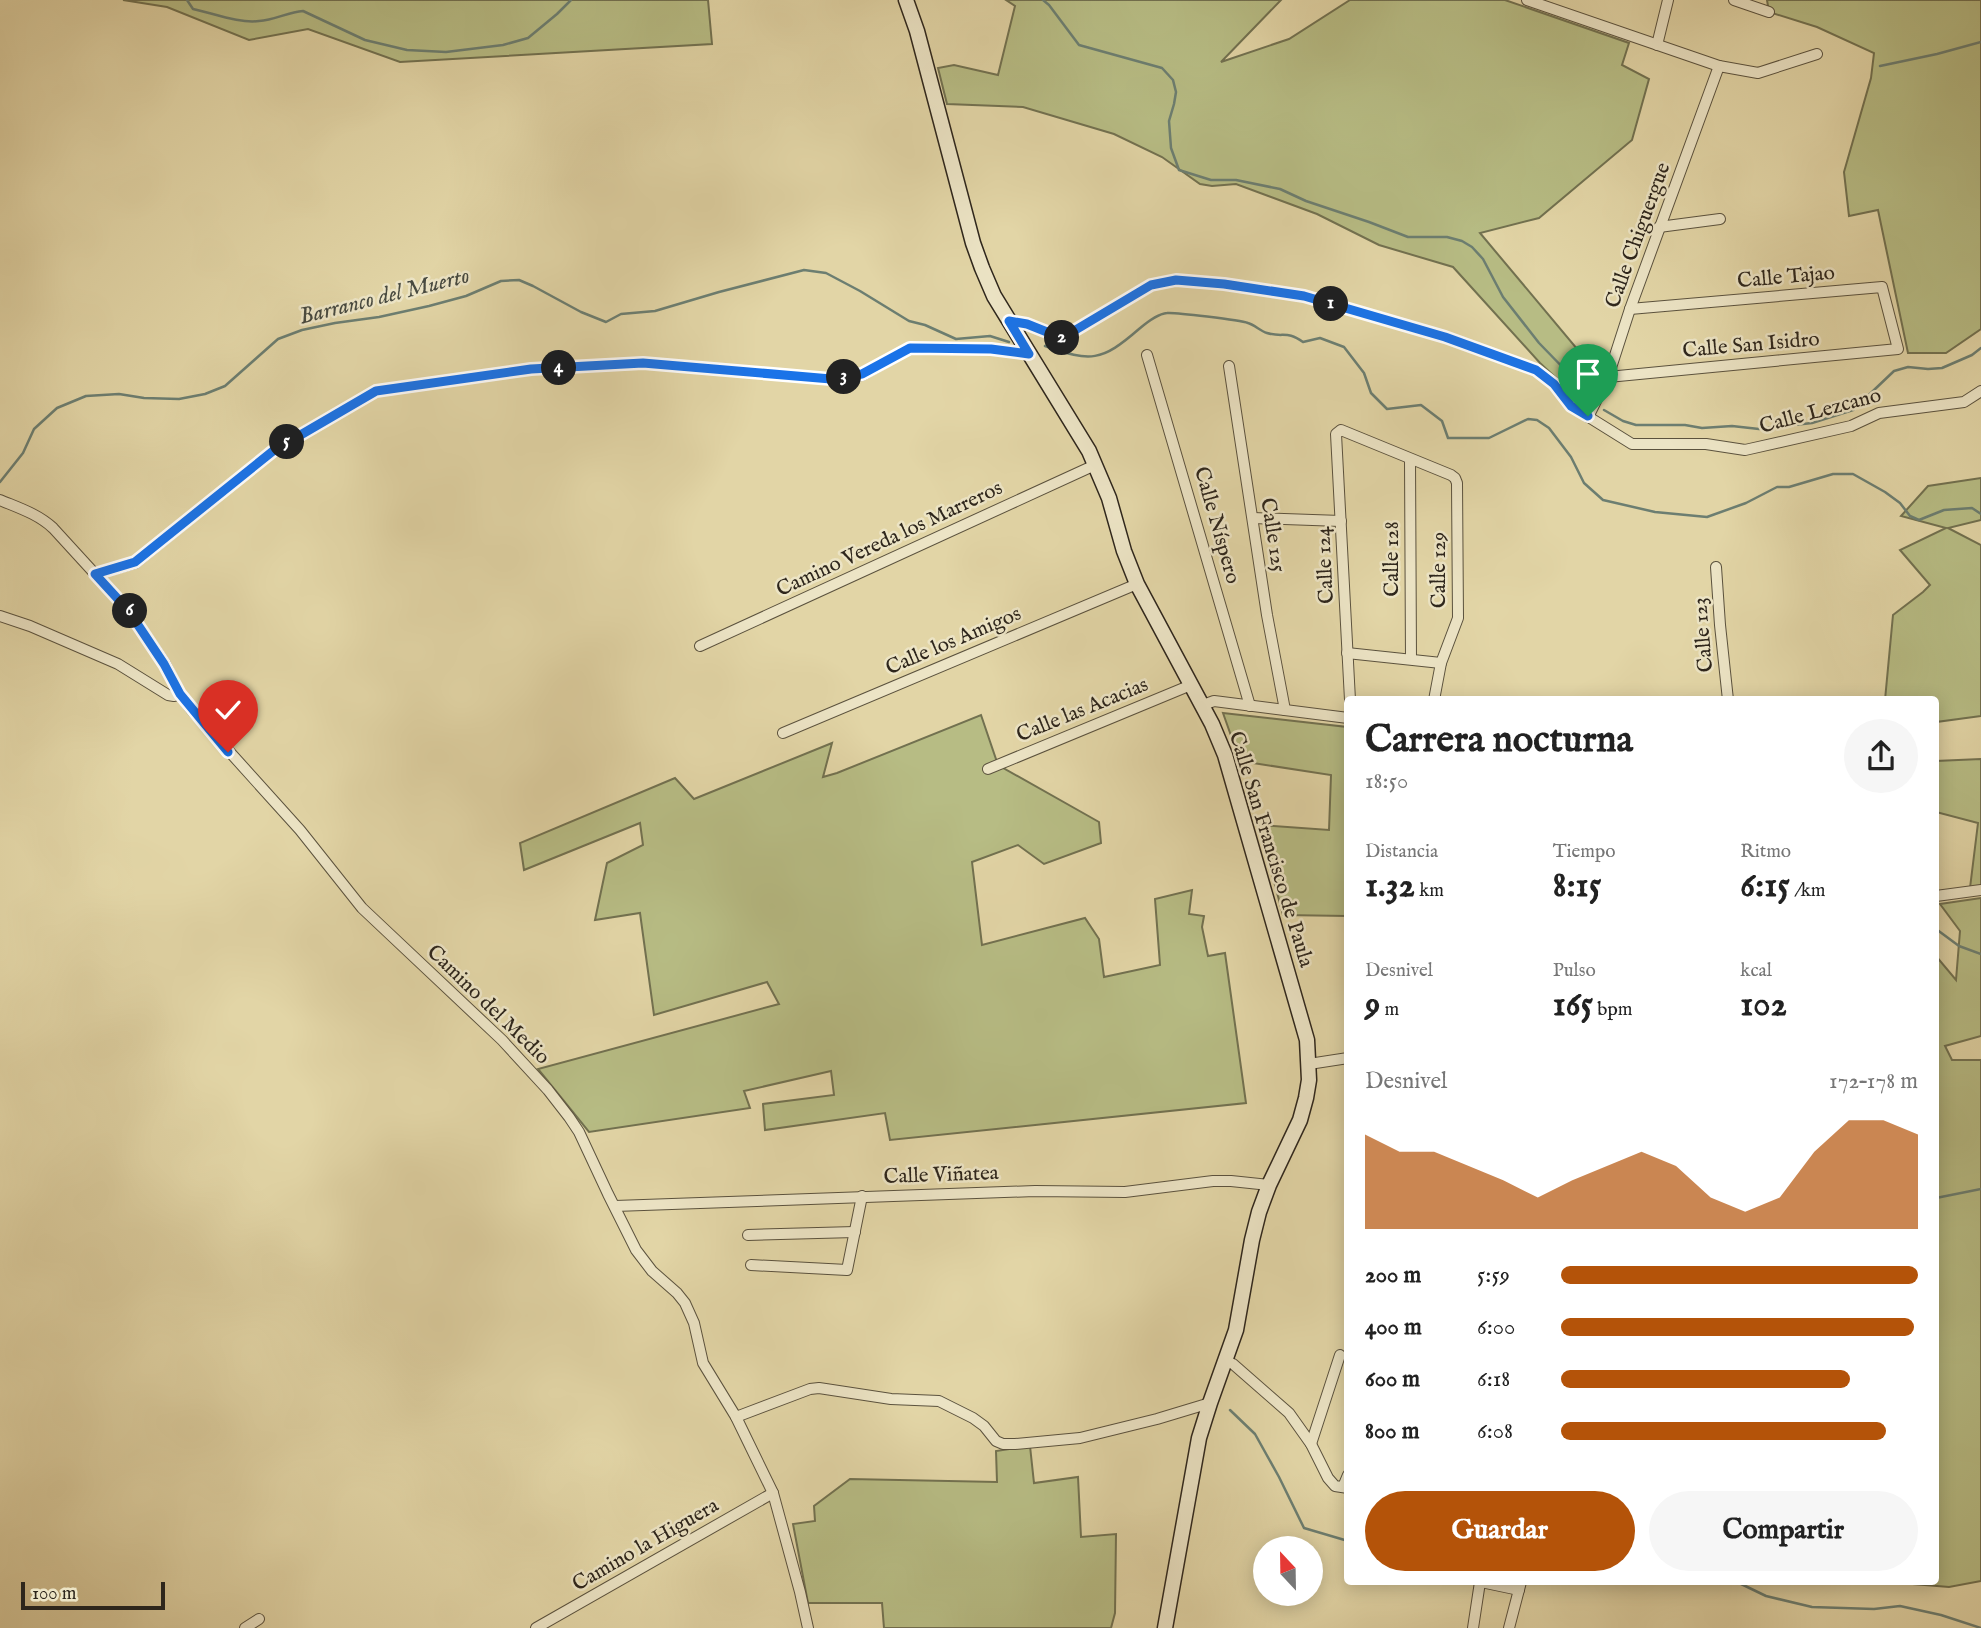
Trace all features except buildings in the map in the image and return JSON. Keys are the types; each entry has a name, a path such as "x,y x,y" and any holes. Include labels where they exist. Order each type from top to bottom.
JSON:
{"main road":[{"name":"Calle San Francisco de Paula","path":"906,0 917,31 982,268 994,296 1095,465 1109,498 1124,551 1137,584 1203,705 1225,755 1307,1040 1309,1080 1306,1098 1300,1120 1269,1185 1252,1240 1236,1330 1199,1438 1165,1628"}],"street":[{"path":"1527,0 1719,66 1758,73 1817,54"},
{"path":"1657,45 1668,0"},
{"path":"1734,0 1769,12"},
{"name":"Calle Chiguergue","path":"1588,416 1608,377 1659,227 1719,66"},
{"path":"1659,227 1720,219"},
{"name":"Calle Lezcano","path":"1009,321 1027,324 1062,338 1151,285 1176,280 1304,296 1445,337 1536,370 1554,384 1571,406 1632,444 1706,444 1745,450 1851,426 1879,412 1964,402 1981,391"},
{"name":"Calle Tajao","path":"1630,309 1882,287 1898,349"},
{"path":"95,574 135,562 273,451 376,391 531,369 643,363 831,379 862,374 910,348 991,349 1029,354"},
{"name":"Calle San Isidro","path":"1608,377 1898,349"},
{"name":"Calle Níspero","path":"1147,355 1250,706"},
{"name":"Calle 125","path":"1229,366 1267,615 1285,710"},
{"name":"Calle 124","path":"1350,696 1336,434 1341,430 1410,458"},
{"name":"Calle 129","path":"1410,458 1455,478 1457,483 1458,618 1441,663 1435,696"},
{"name":"Calle 128","path":"1410,458 1411,659"},
{"name":"Camino Vereda los Marreros","path":"700,646 1095,465"},
{"name":"Camino del Medio","path":"0,500 45,520 128,610 164,664 180,694 228,752 300,830 362,908 502,1040 548,1090 579,1132 644,1262 685,1303 694,1323 703,1363 736,1417 773,1493 808,1628"},
{"path":"1253,518 1342,521"},
{"name":"Calle 123","path":"1716,568 1728,696"},
{"name":"Calle los Amigos","path":"783,733 1137,584"},
{"path":"0,616 118,664 168,695 180,694"},
{"path":"1347,653 1441,663"},
{"name":"Calle las Acacias","path":"988,769 1191,685"},
{"path":"1203,705 1214,701 1344,717"},
{"path":"1939,896 1981,890"},
{"path":"1309,1064 1344,1059"},
{"name":"Calle Viñatea","path":"615,1206 1066,1190 1125,1192 1213,1181 1269,1185"},
{"path":"751,1265 848,1269 862,1196"},
{"path":"748,1236 855,1231"},
{"path":"1311,1444 1340,1355"},
{"path":"1226,1361 1284,1408 1301,1427 1328,1478 1335,1486 1344,1488"},
{"path":"736,1417 819,1388 891,1399 939,1401 973,1418 984,1426 996,1441 1015,1444 1080,1438 1210,1403"},
{"name":"Camino la Higuera","path":"536,1628 773,1493"},
{"path":"1473,1628 1480,1585"},
{"path":"1509,1628 1520,1586"},
{"path":"245,1628 260,1619"}],"green space":[{"path":"123,0 708,0 712,44 400,62 308,29 249,40 167,7"},
{"path":"1006,0 1281,0 1221,62 1289,39 1350,0 1505,0 1629,43 1622,65 1649,79 1632,140 1539,218 1480,233 1578,350 1574,364 1602,374 1582,402 1540,363 1453,267 1379,245 1317,214 1236,184 1200,184 1162,157 1114,134 1023,107 947,104 938,68 954,65 998,75 1015,6"},
{"path":"1767,0 1981,0 1981,329 1946,353 1908,353 1878,210 1849,216 1844,172 1871,78 1874,53 1817,27 1769,12"},
{"path":"1981,478 1981,520 1948,528 1981,545 1981,716 1939,722 1939,696 1885,696 1893,615 1930,585 1900,550 1946,528 1901,516 1928,486"},
{"path":"1223,713 1344,727 1344,916 1283,915 1259,825 1329,830 1331,775 1240,761"},
{"path":"981,715 998,765 1099,822 1101,843 1044,864 1018,845 972,862 982,945 1085,918 1099,939 1104,977 1160,965 1155,899 1192,890 1189,914 1204,916 1202,927 1208,956 1225,953 1246,1103 890,1140 885,1113 765,1130 763,1104 834,1095 831,1071 744,1091 750,1108 589,1132 538,1069 779,1004 767,982 654,1015 640,913 595,920 607,863 643,845 640,823 524,870 520,843 675,778 694,799 832,743 823,777"},
{"path":"1981,759 1981,886 1970,888 1978,823 1939,813 1939,761"},
{"path":"1981,898 1981,1036 1945,1046 1952,1060 1981,1060 1981,1581 1949,1587 1925,1585 1939,1585 1939,960 1956,980 1960,931 1940,904"},
{"path":"1030,1446 1034,1483 1078,1477 1081,1537 1116,1534 1115,1613 1111,1628 884,1628 882,1603 808,1603 793,1524 815,1521 814,1506 850,1479 997,1482 996,1451"}],"waterway":[{"path":"187,0 193,9 252,22 303,11 365,40 407,50 446,52 503,45 528,38 571,0"},
{"path":"1043,0 1079,45 1162,68 1173,80 1176,92 1169,121 1171,148 1179,170 1211,180 1236,180 1280,189 1306,201 1408,237 1447,237 1462,241 1483,259 1503,297 1539,343 1574,379 1586,398"},
{"path":"1880,66 1981,42"},
{"name":"Barranco del Muerto","path":"0,482 23,453 34,429 57,408 86,396 119,394 179,399 205,394 225,386 278,339 302,330 429,306 466,296 501,281 519,280 606,322 621,314 655,311 804,270 826,273 909,321 956,339 990,336 1009,342"},
{"name":"Barranco del Muerto","path":"1045,346 1074,355 1095,356 1115,348 1152,319 1167,313 1243,322 1267,333 1289,335 1303,342 1320,338 1344,347 1364,373 1371,393 1387,409 1421,405 1442,421 1448,438 1489,438 1528,419 1537,420 1549,428 1571,457 1584,483 1603,500 1655,512 1707,517 1746,503 1777,487 1789,487 1833,474 1853,474 1885,492 1900,503 1910,516 1919,520 1944,510 1972,508 1981,514"},
{"path":"1604,410 1636,425 1685,425 1702,428 1732,426 1759,429 1812,423 1853,410 1894,371 1908,367 1942,368 1972,355 1981,348"},
{"path":"1939,931 1959,946 1981,954"},
{"path":"1939,1197 1981,1189"},
{"path":"1230,1410 1255,1434 1304,1528 1344,1540"},
{"path":"1743,1585 1766,1596 1812,1607 1874,1609 1900,1606 1981,1628"}],"route":[{"path":"228,752 180,694 164,664 128,610 95,574 135,562 147,555 273,451 376,391 531,369 643,363 831,379 862,374 910,348 991,349 1029,354 1009,321 1027,324 1062,338 1151,285 1176,280 1304,296 1445,337 1536,370 1554,384 1571,406 1588,416"}]}
